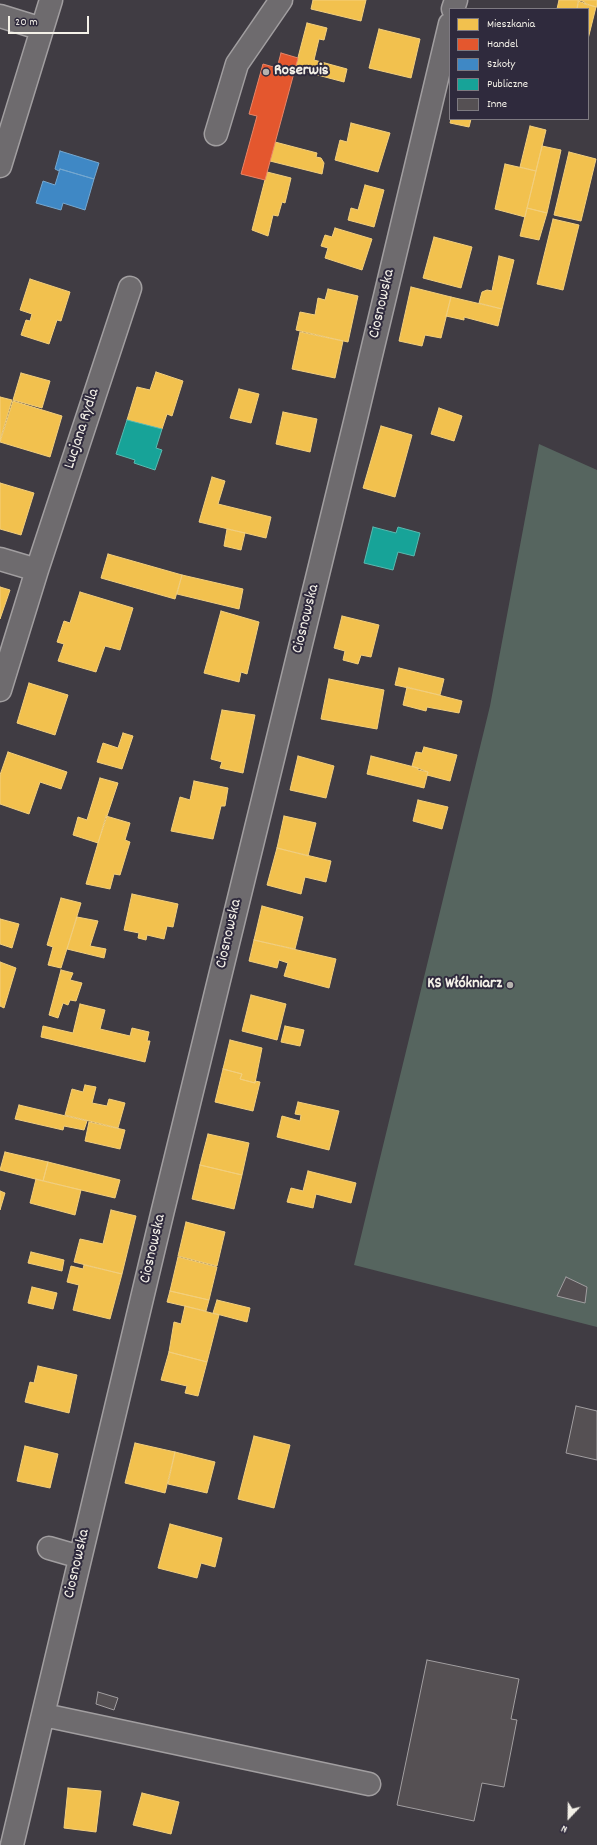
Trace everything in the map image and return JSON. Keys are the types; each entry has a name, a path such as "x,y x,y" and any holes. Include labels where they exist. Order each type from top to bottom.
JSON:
{"street":[{"path":"0,166 51,0"},
{"path":"216,134 237,64 281,0"},
{"path":"0,16 42,29"},
{"name":"Ciosnowska","path":"12,1845 44,1715 80,1557 449,28"},
{"name":"Lucjana Rydla","path":"0,690 37,570 130,288"},
{"path":"0,559 37,570"},
{"path":"49,1548 80,1557"},
{"path":"44,1715 370,1784"}],"shaded area":[{"name":"KS Włókniarz","path":"539,444 597,470 597,1327 354,1265 490,706"}],"building: Mieszkania":[{"path":"313,0 366,0 361,21 311,9"},
{"path":"559,0 579,0 577,8 557,8"},
{"path":"579,0 597,0 597,7 584,4 585,2"},
{"path":"578,1 596,7 589,35 589,8 577,8"},
{"path":"307,23 327,28 324,40 319,39 314,60 347,69 344,82 295,69"},
{"path":"379,29 420,39 411,78 369,68"},
{"path":"451,120 471,120 469,127 450,123"},
{"path":"351,123 390,133 378,172 335,160 340,140 347,142"},
{"path":"530,126 546,130 536,171 520,167"},
{"path":"275,142 317,153 316,157 321,158 324,163 322,174 270,161"},
{"path":"542,146 561,150 547,213 527,208"},
{"path":"569,152 596,159 581,221 554,215"},
{"path":"505,164 536,171 525,217 495,209"},
{"path":"267,172 291,178 285,203 282,202 278,216 273,215 268,236 252,230"},
{"path":"365,185 384,190 374,227 348,220 351,208 358,210"},
{"path":"527,208 547,213 539,240 520,236"},
{"path":"553,219 579,225 563,290 537,284"},
{"path":"335,228 372,239 362,270 325,258 328,248 321,246 325,235 332,237"},
{"path":"434,237 472,247 461,288 423,278"},
{"path":"499,256 514,260 502,309 479,303 482,292 487,290 492,291"},
{"path":"30,279 70,292 61,321 57,320 49,344 21,335 26,320 30,321 32,314 20,310"},
{"path":"411,287 451,297 441,338 425,335 422,346 399,341"},
{"path":"328,289 358,296 348,342 296,330 300,312 315,315 318,298 325,300"},
{"path":"451,297 502,309 498,326 464,317 464,320 446,316"},
{"path":"300,332 343,341 335,378 292,369"},
{"path":"156,372 183,381 172,416 167,414 162,429 127,420 137,387 150,390"},
{"path":"21,373 50,381 42,408 13,400"},
{"path":"239,389 259,394 251,423 230,418"},
{"path":"0,397 12,400 0,440"},
{"path":"13,401 62,416 50,457 0,442"},
{"path":"439,408 462,416 454,441 431,434"},
{"path":"283,412 317,419 310,452 276,444"},
{"path":"381,426 412,435 395,497 363,488"},
{"path":"212,477 225,481 218,504 271,517 266,538 199,522"},
{"path":"0,483 34,493 21,535 0,529"},
{"path":"227,529 245,533 241,550 224,546"},
{"path":"108,554 182,575 175,599 101,578"},
{"path":"182,575 243,589 239,609 177,594"},
{"path":"0,587 10,590 0,619"},
{"path":"80,592 133,608 120,650 105,646 96,672 58,661 64,644 57,642 64,621 70,623"},
{"path":"221,611 259,622 247,674 241,672 239,682 204,673"},
{"path":"342,616 379,625 371,657 361,655 358,664 343,660 345,651 334,648"},
{"path":"399,668 444,679 440,695 395,685"},
{"path":"329,679 384,690 377,729 321,719"},
{"path":"29,683 68,695 55,735 17,723"},
{"path":"407,687 462,701 459,713 427,707 426,711 403,705"},
{"path":"222,710 255,715 243,773 220,768 222,762 211,759"},
{"path":"123,733 133,736 122,769 97,762 103,743 118,748"},
{"path":"424,747 457,755 450,781 427,775 428,772 412,766 416,752 422,753"},
{"path":"8,752 67,772 61,789 40,782 29,814 0,804 0,775"},
{"path":"298,756 334,766 326,798 290,790"},
{"path":"371,756 428,772 424,788 367,774"},
{"path":"100,778 118,783 98,843 73,835 78,817 87,820"},
{"path":"194,781 228,788 225,806 221,806 213,839 171,831 180,797 190,800"},
{"path":"418,800 448,807 442,829 413,821"},
{"path":"106,816 130,823 125,840 130,842 120,875 114,874 110,889 86,884"},
{"path":"284,816 316,823 308,856 277,848"},
{"path":"277,848 331,861 326,882 305,877 301,894 267,885"},
{"path":"132,894 178,904 173,927 167,926 164,939 147,935 146,940 138,938 139,933 124,930"},
{"path":"61,898 81,903 61,968 48,965 53,947 47,945"},
{"path":"262,906 303,917 295,949 254,940"},
{"path":"77,917 98,921 90,946 106,949 104,958 67,949"},
{"path":"0,919 19,924 12,948 0,944"},
{"path":"254,940 336,959 329,988 284,976 288,963 279,960 277,968 249,961"},
{"path":"0,962 16,968 4,1008 0,1006"},
{"path":"61,970 73,973 70,980 82,983 76,1001 70,1000 68,1005 63,1003 58,1018 49,1015"},
{"path":"251,995 286,1004 277,1040 242,1031"},
{"path":"80,1004 105,1010 100,1029 130,1036 132,1028 149,1032 147,1041 150,1041 145,1062 41,1037 43,1026 73,1033"},
{"path":"285,1026 304,1030 300,1046 281,1042"},
{"path":"230,1040 262,1048 255,1083 240,1079 242,1074 223,1069"},
{"path":"223,1069 242,1074 240,1079 255,1083 255,1081 260,1082 253,1111 215,1102"},
{"path":"85,1085 96,1087 92,1103 107,1106 109,1099 125,1103 118,1128 65,1115 72,1089 83,1092"},
{"path":"298,1102 339,1111 329,1150 277,1137 282,1116 300,1121 301,1115 295,1114"},
{"path":"19,1105 87,1121 84,1130 64,1126 63,1130 15,1119"},
{"path":"89,1122 125,1130 120,1149 85,1141"},
{"path":"208,1134 249,1143 242,1175 200,1165"},
{"path":"5,1152 48,1162 43,1181 0,1170"},
{"path":"48,1162 120,1180 115,1198 43,1181"},
{"path":"200,1165 242,1175 234,1209 192,1199"},
{"path":"308,1171 356,1183 351,1203 316,1194 313,1208 287,1202 291,1188 303,1191"},
{"path":"36,1179 81,1190 75,1215 30,1203"},
{"path":"0,1191 5,1193 0,1210"},
{"path":"111,1210 136,1216 122,1274 74,1262 80,1239 103,1244"},
{"path":"186,1222 225,1232 217,1266 178,1256"},
{"path":"31,1252 64,1260 62,1271 28,1263"},
{"path":"178,1257 217,1267 209,1300 170,1291"},
{"path":"84,1265 122,1274 110,1319 73,1310 79,1285 67,1282 71,1266 83,1269"},
{"path":"32,1287 57,1293 53,1309 28,1303"},
{"path":"170,1291 209,1300 206,1311 167,1302"},
{"path":"217,1300 250,1308 247,1322 213,1313"},
{"path":"185,1306 219,1315 207,1362 169,1352 174,1322 181,1324"},
{"path":"169,1352 207,1362 198,1396 185,1393 187,1386 161,1380"},
{"path":"38,1366 77,1375 69,1413 25,1402 30,1382 34,1383"},
{"path":"254,1436 290,1445 274,1508 238,1499"},
{"path":"135,1443 175,1452 165,1493 125,1483"},
{"path":"25,1446 58,1454 50,1488 17,1481"},
{"path":"175,1452 215,1462 207,1493 168,1484"},
{"path":"170,1524 222,1538 215,1567 201,1563 197,1578 158,1568"},
{"path":"68,1788 101,1791 96,1832 64,1828"},
{"path":"142,1793 179,1802 171,1834 133,1825"}],"building: Handel":[{"path":"281,53 298,58 265,180 241,174 257,116 249,114 263,64 277,68"}],"building: Szkoły":[{"path":"60,151 99,163 94,179 60,169 59,171 55,169"},
{"path":"60,169 94,179 85,210 63,203 61,210 36,203 43,181 55,185"}],"building: Publiczne":[{"path":"127,420 162,429 156,448 162,450 155,470 134,463 135,460 116,454"},
{"path":"373,527 396,533 398,527 420,533 414,556 398,552 393,570 364,563"}],"building: Inne":[{"path":"566,1277 587,1287 585,1303 557,1296"},
{"path":"576,1406 597,1411 597,1460 566,1453"},
{"path":"427,1660 519,1679 511,1719 517,1720 504,1787 482,1783 474,1821 397,1805"},
{"path":"98,1692 118,1698 114,1710 96,1704"}],"place":[{"name":"Roserwis","path":"266,72"},
{"name":"KS Włókniarz","path":"510,985"}]}
